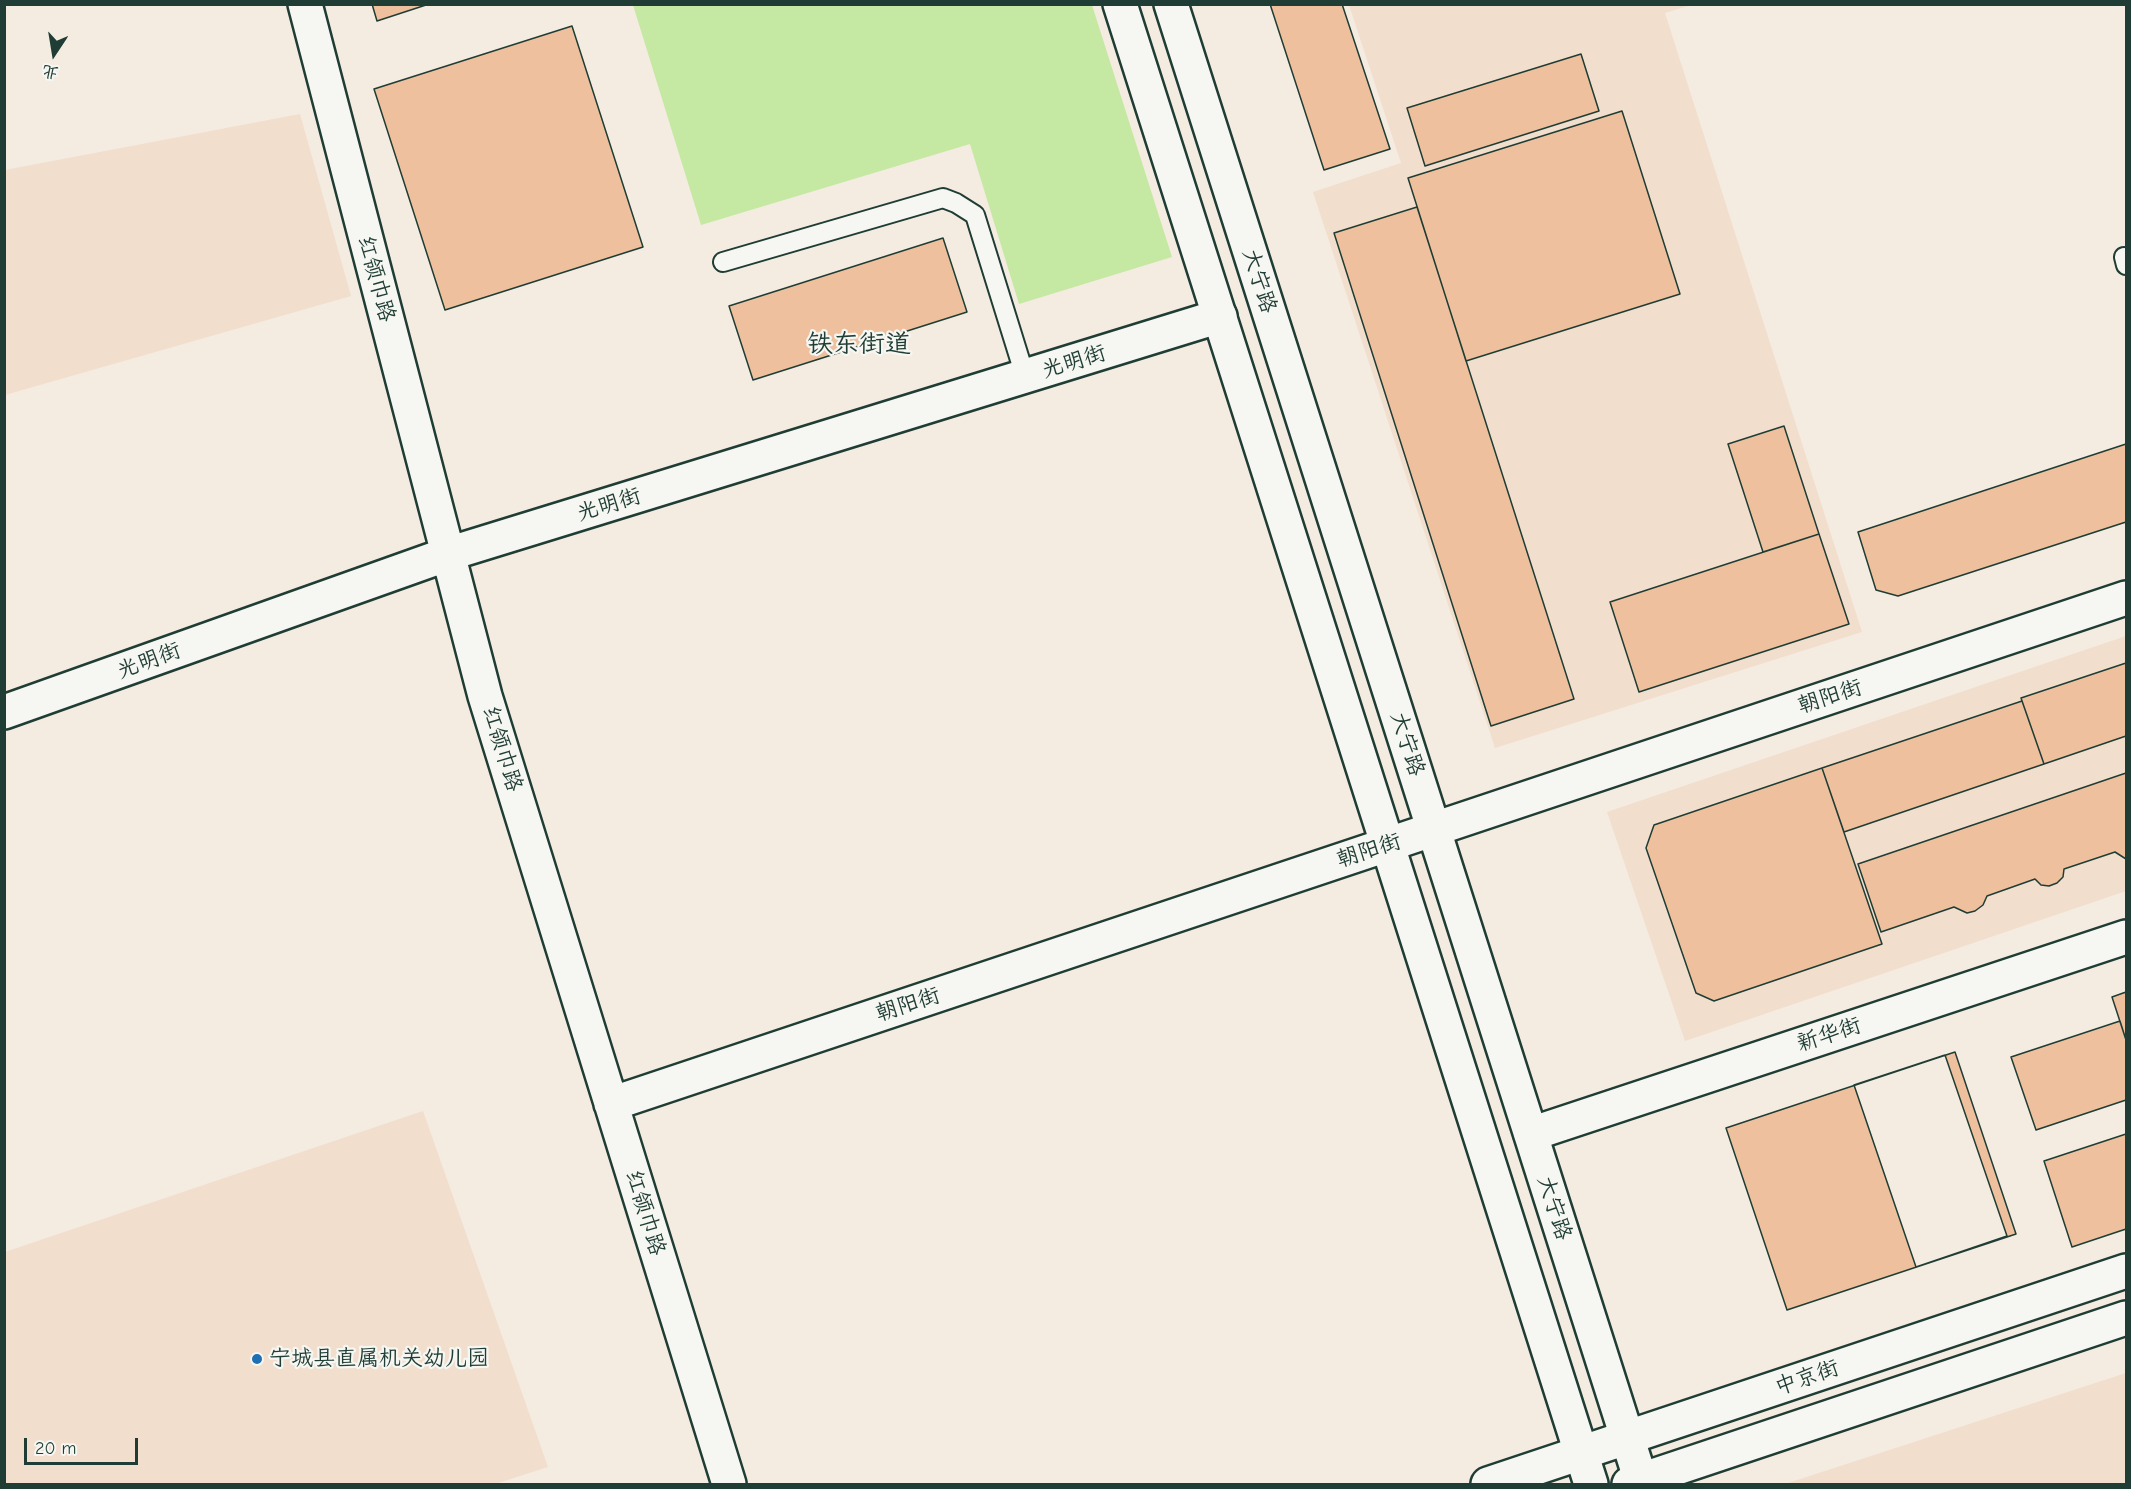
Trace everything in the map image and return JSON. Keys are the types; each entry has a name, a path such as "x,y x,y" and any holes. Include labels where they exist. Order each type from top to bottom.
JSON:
{"street":[{"name":"红领巾路","path":"305,4 485,696 729,1485"},
{"path":"1120,4 1591,1485"},
{"name":"大宁路","path":"1171,4 1627,1438 1637,1483"},
{"name":"光明街","path":"4,712 448,554 1220,316"},
{"name":"朝阳街","path":"611,1104 2127,598"},
{"name":"新华街","path":"1531,1134 2127,937"},
{"name":"中京街","path":"1488,1485 2127,1270"},
{"name":"中京街","path":"1637,1483 2127,1318"}],"lane":[{"path":"723,262 943,198 966,208 975,215 1025,376"}],"shaded area":[{"path":"1349,5 1691,5 1665,13 1862,632 1495,748 1313,192 1401,163"},
{"path":"300,114 351,296 5,395 5,170"},
{"path":"2126,636 2126,891 1685,1041 1607,812"},
{"name":"宁城县直属机关幼儿园","path":"423,1111 548,1467 495,1484 5,1484 5,1252"},
{"path":"2126,1373 2126,1484 1785,1484"}],"green space":[{"path":"633,5 1092,5 1172,257 1019,304 970,144 701,225"}],"building":[{"path":"372,4 429,4 377,21"},
{"path":"1270,4 1342,4 1390,149 1324,170"},
{"path":"572,26 643,247 445,310 374,89"},
{"path":"1581,54 1599,111 1425,166 1407,108"},
{"path":"1622,111 1680,294 1466,361 1408,178"},
{"path":"1417,207 1574,699 1491,726 1334,233"},
{"path":"943,238 967,312 753,380 729,306"},
{"path":"1784,426 1819,534 1763,552 1728,444"},
{"path":"2126,444 2126,522 1898,596 1876,590 1858,532"},
{"path":"1819,534 1849,624 1639,692 1610,602"},
{"path":"2126,663 2126,736 2044,764 2021,698"},
{"path":"2022,701 2044,764 1844,832 1822,768"},
{"path":"1822,768 1882,944 1714,1001 1696,993 1646,848 1654,825"},
{"path":"2126,773 2126,859 2115,852 2064,869 2063,877 2057,883 2049,886 2041,885 2035,879 1987,896 1983,905 1975,911 1967,913 1954,907 1881,932 1858,864"},
{"path":"2126,992 2126,1040 2112,997"},
{"path":"2120,1021 2126,1040 2126,1100 2036,1130 2011,1057"},
{"path":"1955,1052 2016,1234 1787,1310 1726,1128"},
{"path":"1945,1055 2007,1236 1916,1267 1854,1085"},
{"path":"2126,1134 2126,1229 2072,1247 2044,1161"}],"place":[{"name":"宁城县直属机关幼儿园","path":"257,1359"}],"district":[{"name":"铁东街道","path":"859,345"}]}
